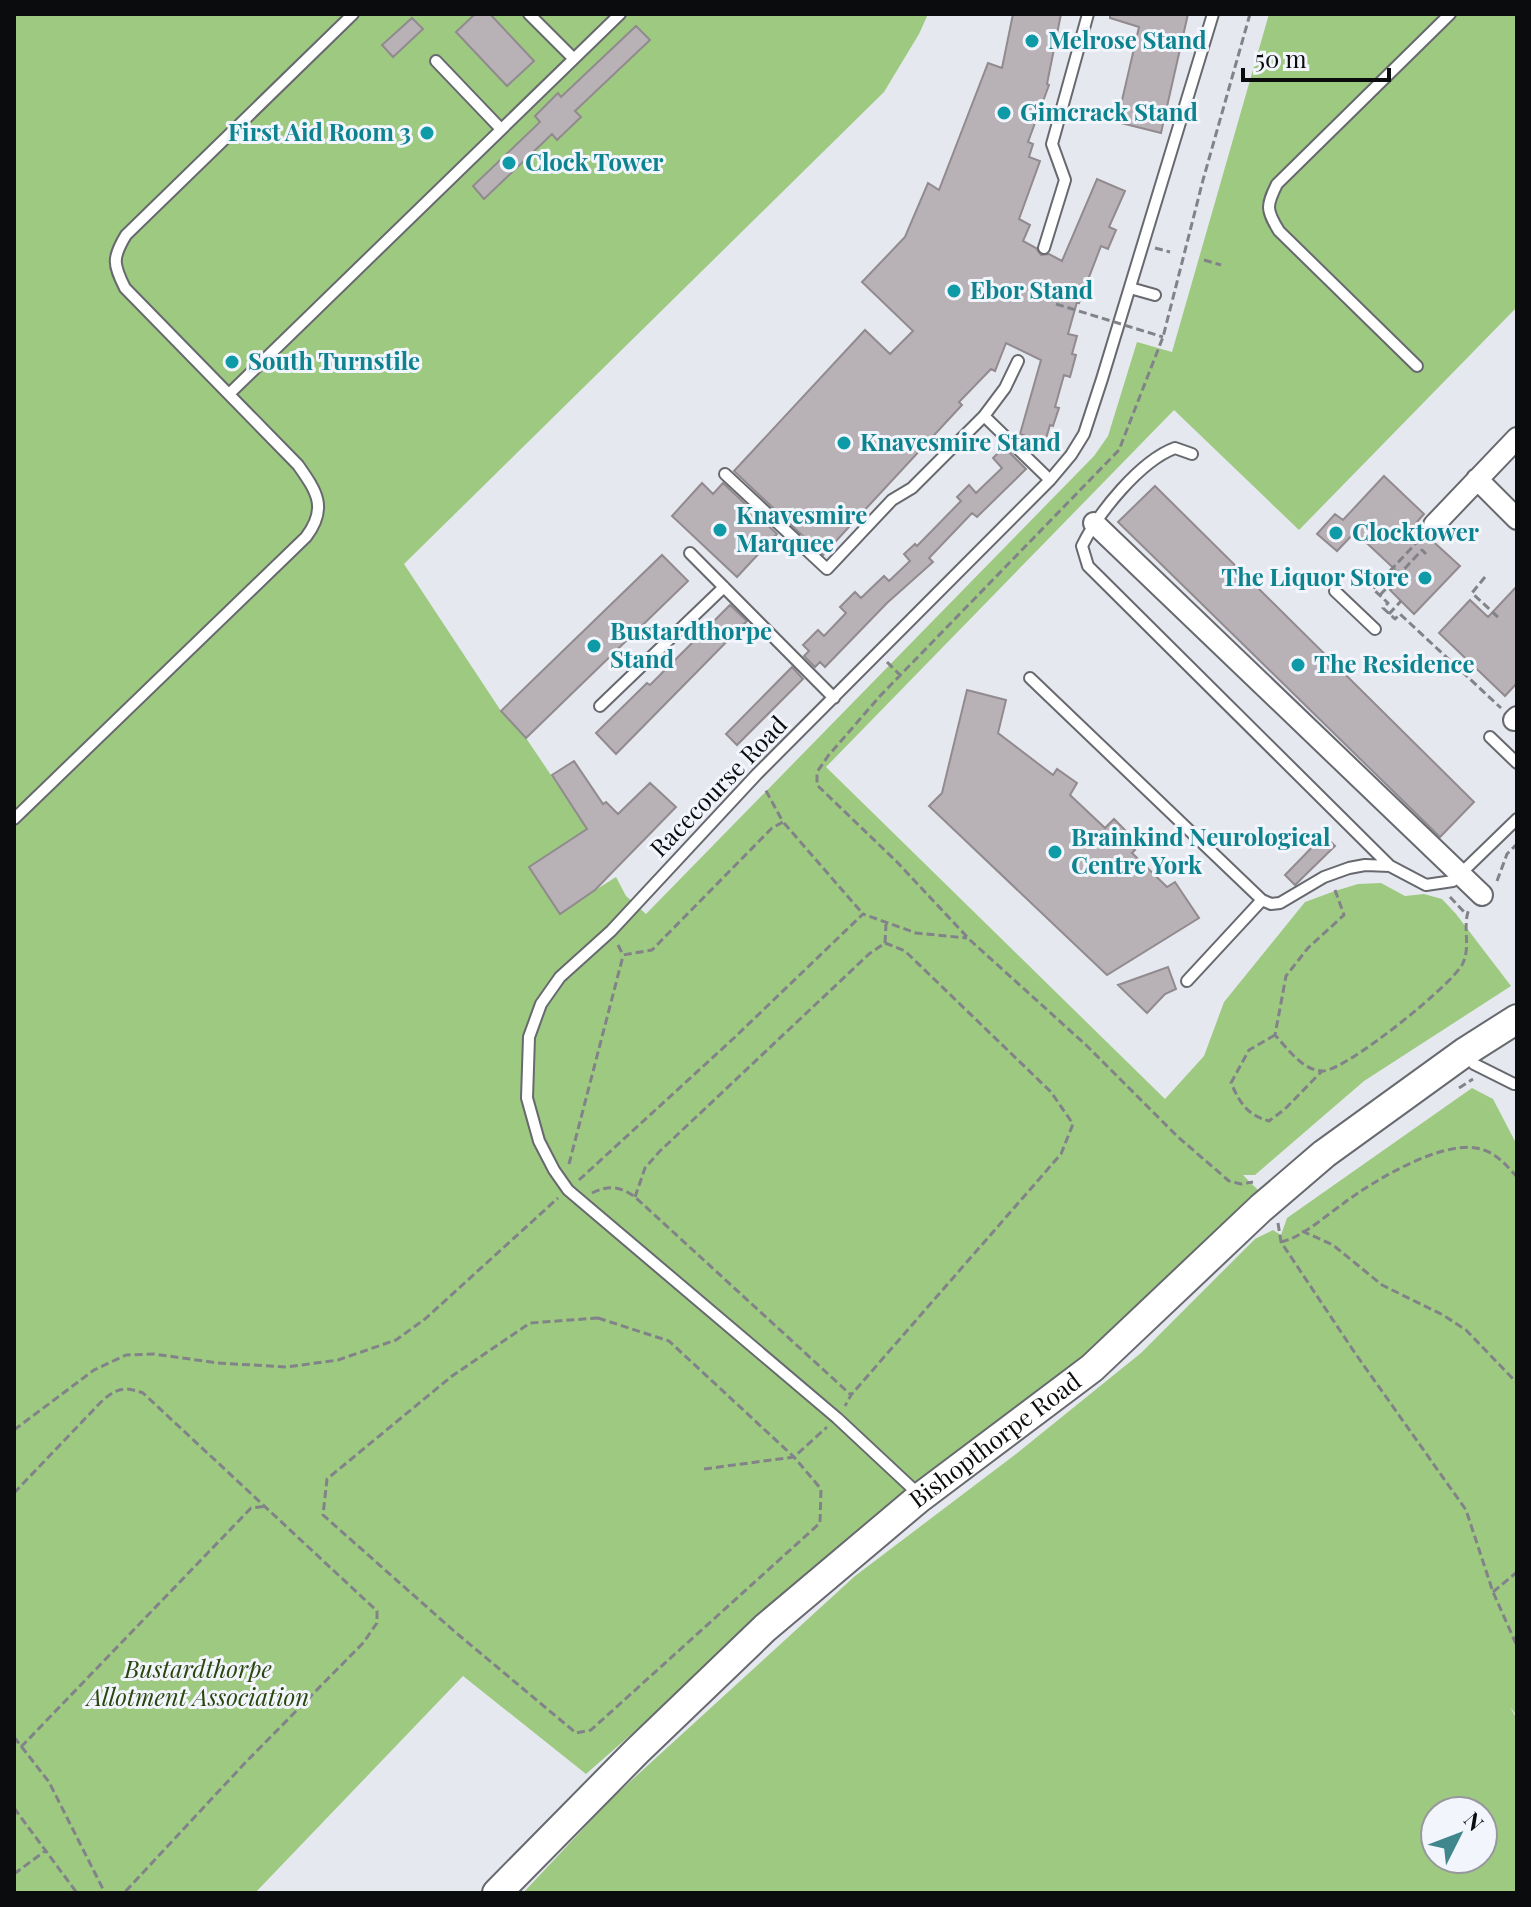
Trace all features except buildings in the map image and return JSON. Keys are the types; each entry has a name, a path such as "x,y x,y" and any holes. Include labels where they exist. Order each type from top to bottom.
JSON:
{"street":[{"path":"1434,525 1517,438"},
{"path":"1477,479 1517,519"},
{"path":"1094,523 1482,895"},
{"name":"Bishopthorpe Road","path":"497,1893 636,1752 765,1628 918,1499 1092,1368 1288,1183 1465,1052 1517,1019"}],"lane":[{"path":"14,819 316,524 319,506 312,485 298,465 125,288 116,270 115,254 126,235 353,14"},
{"path":"529,14 573,58"},
{"path":"229,394 620,14"},
{"path":"1044,248 1065,180 1052,144 1088,14"},
{"name":"Racecourse Road","path":"918,1499 912,1488 837,1418 568,1190 539,1141 527,1098 529,1037 541,1004 560,977 611,931 757,774 1050,480 1071,455 1084,434 1213,14"},
{"path":"1417,366 1279,231 1269,216 1268,202 1277,184 1450,14"},
{"path":"436,61 500,128"},
{"path":"1130,288 1155,295"},
{"path":"725,474 827,569 892,500 912,488 984,416 1005,388 1018,361"},
{"path":"984,416 1050,480"},
{"path":"1192,454 1175,448 1161,453 1094,523 1082,546 1088,566 1390,866 1426,885 1453,881 1517,819"},
{"path":"690,553 834,698"},
{"path":"600,706 724,587"},
{"path":"1335,591 1375,629"},
{"path":"1030,678 1262,900 1271,904 1280,903 1329,875 1357,866 1390,866"},
{"path":"1490,737 1517,763"},
{"path":"1187,981 1262,900"},
{"path":"1465,1052 1474,1064 1514,1084"}],"path":[{"path":"1250,14 1163,337 1119,450 880,696 817,772 817,785 897,862 970,940 1062,1022 1224,1178 1241,1184 1267,1179 1288,1183"},
{"path":"1204,260 1221,265"},
{"path":"1056,304 1163,337"},
{"path":"1070,499 1078,508"},
{"path":"1434,525 1373,589 1388,603 1383,608 1389,614 1395,619 1400,614 1516,719"},
{"path":"1380,595 1422,550 1426,554"},
{"path":"1485,577 1472,593 1500,619"},
{"path":"1389,614 1401,601"},
{"path":"757,774 783,822 863,914 923,935 970,940"},
{"path":"623,955 652,950 772,828 783,822"},
{"path":"1275,1035 1307,1068 1322,1071 1335,1069 1436,996 1456,976 1466,952 1468,943 1464,924 1472,905 1499,878 1507,854 1517,844"},
{"path":"1322,1071 1269,1121 1252,1116 1240,1103 1231,1083 1249,1050 1275,1035 1286,976 1308,948 1344,915 1329,875"},
{"path":"1437,883 1467,915"},
{"path":"14,1430 45,1410 94,1370 126,1355 154,1354 218,1363 287,1367 338,1360 396,1340 425,1319 568,1190 734,1038 863,914"},
{"path":"885,943 886,924"},
{"path":"554,1170 571,1164 623,955 611,931"},
{"path":"635,1197 645,1168 659,1152 869,954 885,943"},
{"path":"704,1469 794,1457 837,1418 851,1395 1061,1154 1073,1124 1051,1092 905,951 885,943"},
{"path":"1281,1242 1353,1196 1438,1152 1466,1146 1484,1150 1501,1159 1517,1177"},
{"path":"582,1202 589,1194 604,1187 623,1188 851,1395"},
{"path":"1261,1208 1279,1224 1281,1242 1466,1510 1493,1592 1517,1646"},
{"path":"1302,1231 1333,1245 1382,1285 1466,1330 1517,1383"},
{"path":"598,1318 669,1341 794,1457 821,1489 820,1523 591,1730 576,1733 323,1515 327,1479 452,1376 530,1323 598,1318"},
{"path":"14,1493 101,1402 115,1390 128,1387 143,1393 371,1602 377,1611 377,1623 363,1643 244,1764 124,1893"},
{"path":"21,1747 251,1508 267,1506"},
{"path":"1493,1592 1517,1572"},
{"path":"14,1737 49,1782 105,1893"},
{"path":"14,1808 77,1893"},
{"path":"14,1874 45,1851"}],"green space":[{"name":"Bustardthorpe Allotment Association","path":"14,14 928,14 884,92 404,564 501,711 526,738 598,845 529,867 559,913 616,877 626,896 646,914 1094,456 1108,436 1137,342 1172,352 1269,14 1517,14 1517,307 1299,530 1174,410 826,767 1165,1099 1204,1056 1224,1002 1305,902 1335,891 1358,884 1381,883 1405,896 1424,894 1442,899 1511,986 1364,1081 1255,1175 1243,1175 1258,1190 1106,1341 912,1488 586,1774 463,1676 255,1893 14,1893"},
{"path":"1472,1088 1493,1099 1517,1145 1517,1716 1510,1707 1517,1719 1517,1893 523,1893 611,1799 855,1576 1016,1454 1141,1353 1255,1239 1273,1230 1281,1235 1287,1218"}],"place":[{"name":"Melrose Stand","path":"1032,41"},
{"name":"Gimcrack Stand","path":"1004,113"},
{"name":"First Aid Room 3","path":"427,133"},
{"name":"Clock Tower","path":"509,163"},
{"name":"Ebor Stand","path":"954,291"},
{"name":"South Turnstile","path":"232,362"},
{"name":"Knavesmire Stand","path":"844,443"},
{"name":"Knavesmire Marquee","path":"720,530"},
{"name":"Clocktower","path":"1336,533"},
{"name":"The Liquor Store","path":"1425,578"},
{"name":"Bustardthorpe Stand","path":"594,646"},
{"name":"The Residence","path":"1298,665"},
{"name":"Brainkind Neurological Centre York","path":"1055,852"}]}
